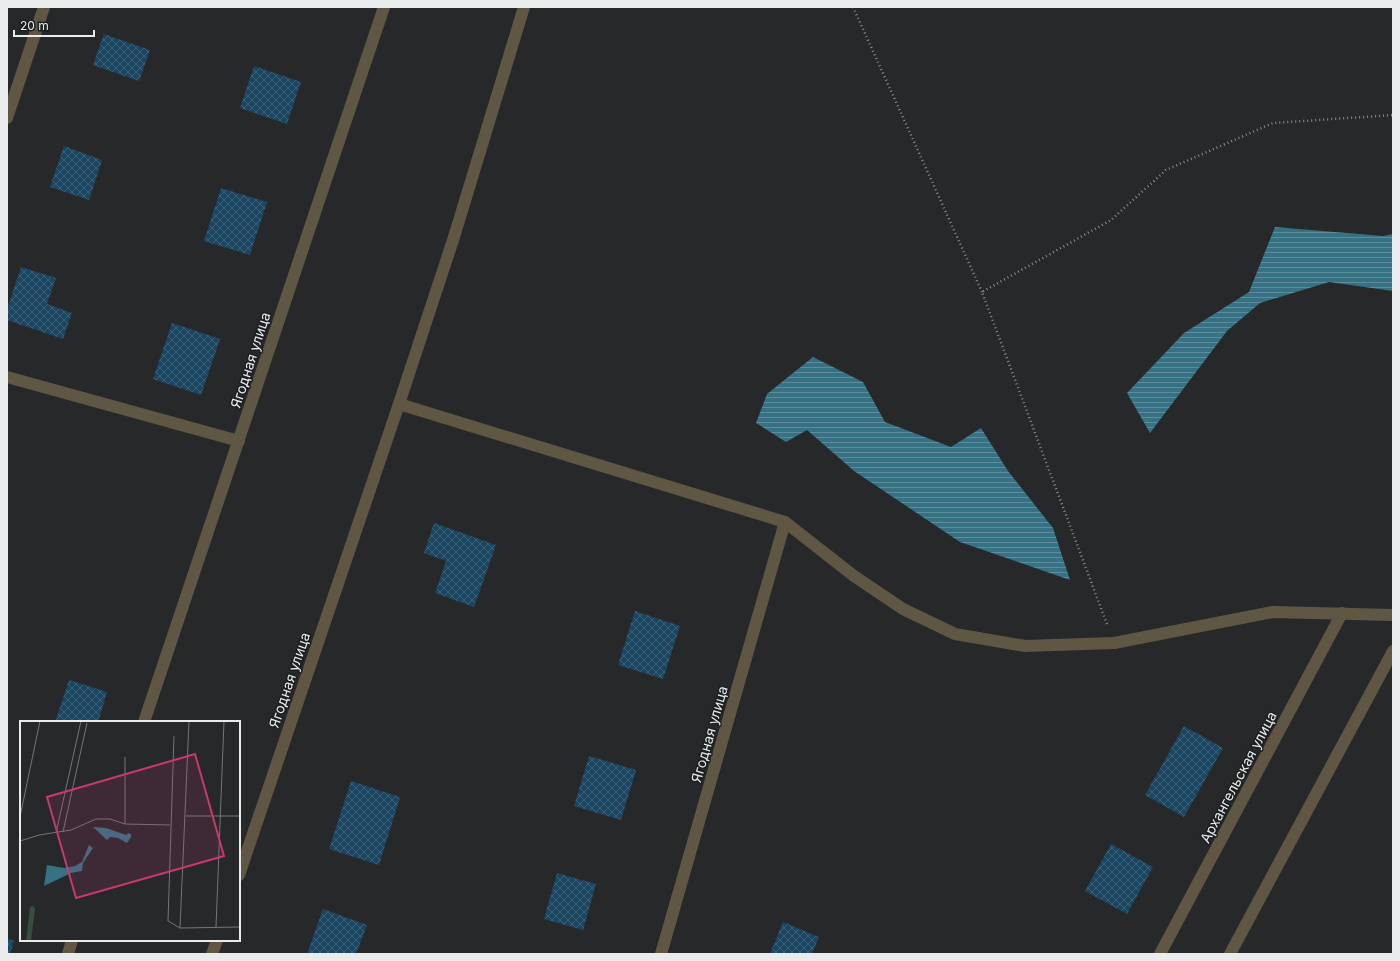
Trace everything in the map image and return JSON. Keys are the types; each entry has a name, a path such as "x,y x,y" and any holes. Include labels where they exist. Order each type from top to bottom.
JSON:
{"street":[{"path":"7,118 44,7"},
{"name":"Ягодная улица","path":"144,721 384,7"},
{"name":"Ягодная улица","path":"240,872 399,404 454,237 524,7"},
{"path":"7,377 238,441"},
{"path":"399,404 785,522 854,576 903,609 955,634 1025,646 1114,643 1273,612 1393,615"},
{"name":"Ягодная улица","path":"661,954 785,522"},
{"name":"Архангельская улица","path":"1160,954 1342,613"},
{"path":"1230,954 1393,651"},
{"path":"68,954 72,941"},
{"path":"212,954 217,941"}],"path":[{"path":"852,7 982,292 1114,643"},
{"path":"982,292 1111,220 1166,170 1273,123 1393,115"}],"water":[{"path":"1275,227 1383,236 1393,234 1393,291 1329,282 1260,303 1227,331 1150,433 1127,393 1184,333 1249,292"},
{"path":"813,357 863,382 885,422 951,447 981,428 1008,471 1053,528 1070,580 960,542 854,471 807,430 786,442 756,423 767,394"}],"building":[{"path":"104,34 150,50 139,81 93,65"},
{"path":"254,66 301,82 287,124 240,108"},
{"path":"64,146 102,160 89,200 50,187"},
{"path":"221,188 267,202 250,255 204,241"},
{"path":"21,267 56,278 47,304 72,313 63,339 7,320 7,309"},
{"path":"172,323 220,339 201,395 153,379"},
{"path":"434,523 496,545 474,607 435,593 446,561 424,553"},
{"path":"635,611 680,626 663,679 618,665"},
{"path":"69,680 107,692 98,721 55,721"},
{"path":"1184,726 1223,748 1184,817 1145,795"},
{"path":"589,756 636,770 621,820 574,806"},
{"path":"351,781 400,797 379,865 329,849"},
{"path":"1111,844 1153,867 1127,914 1085,891"},
{"path":"557,873 596,884 583,930 544,919"},
{"path":"323,909 367,925 356,954 307,954"},
{"path":"783,922 819,937 812,954 770,954"},
{"path":"7,938 14,941 10,954 7,954"}]}
